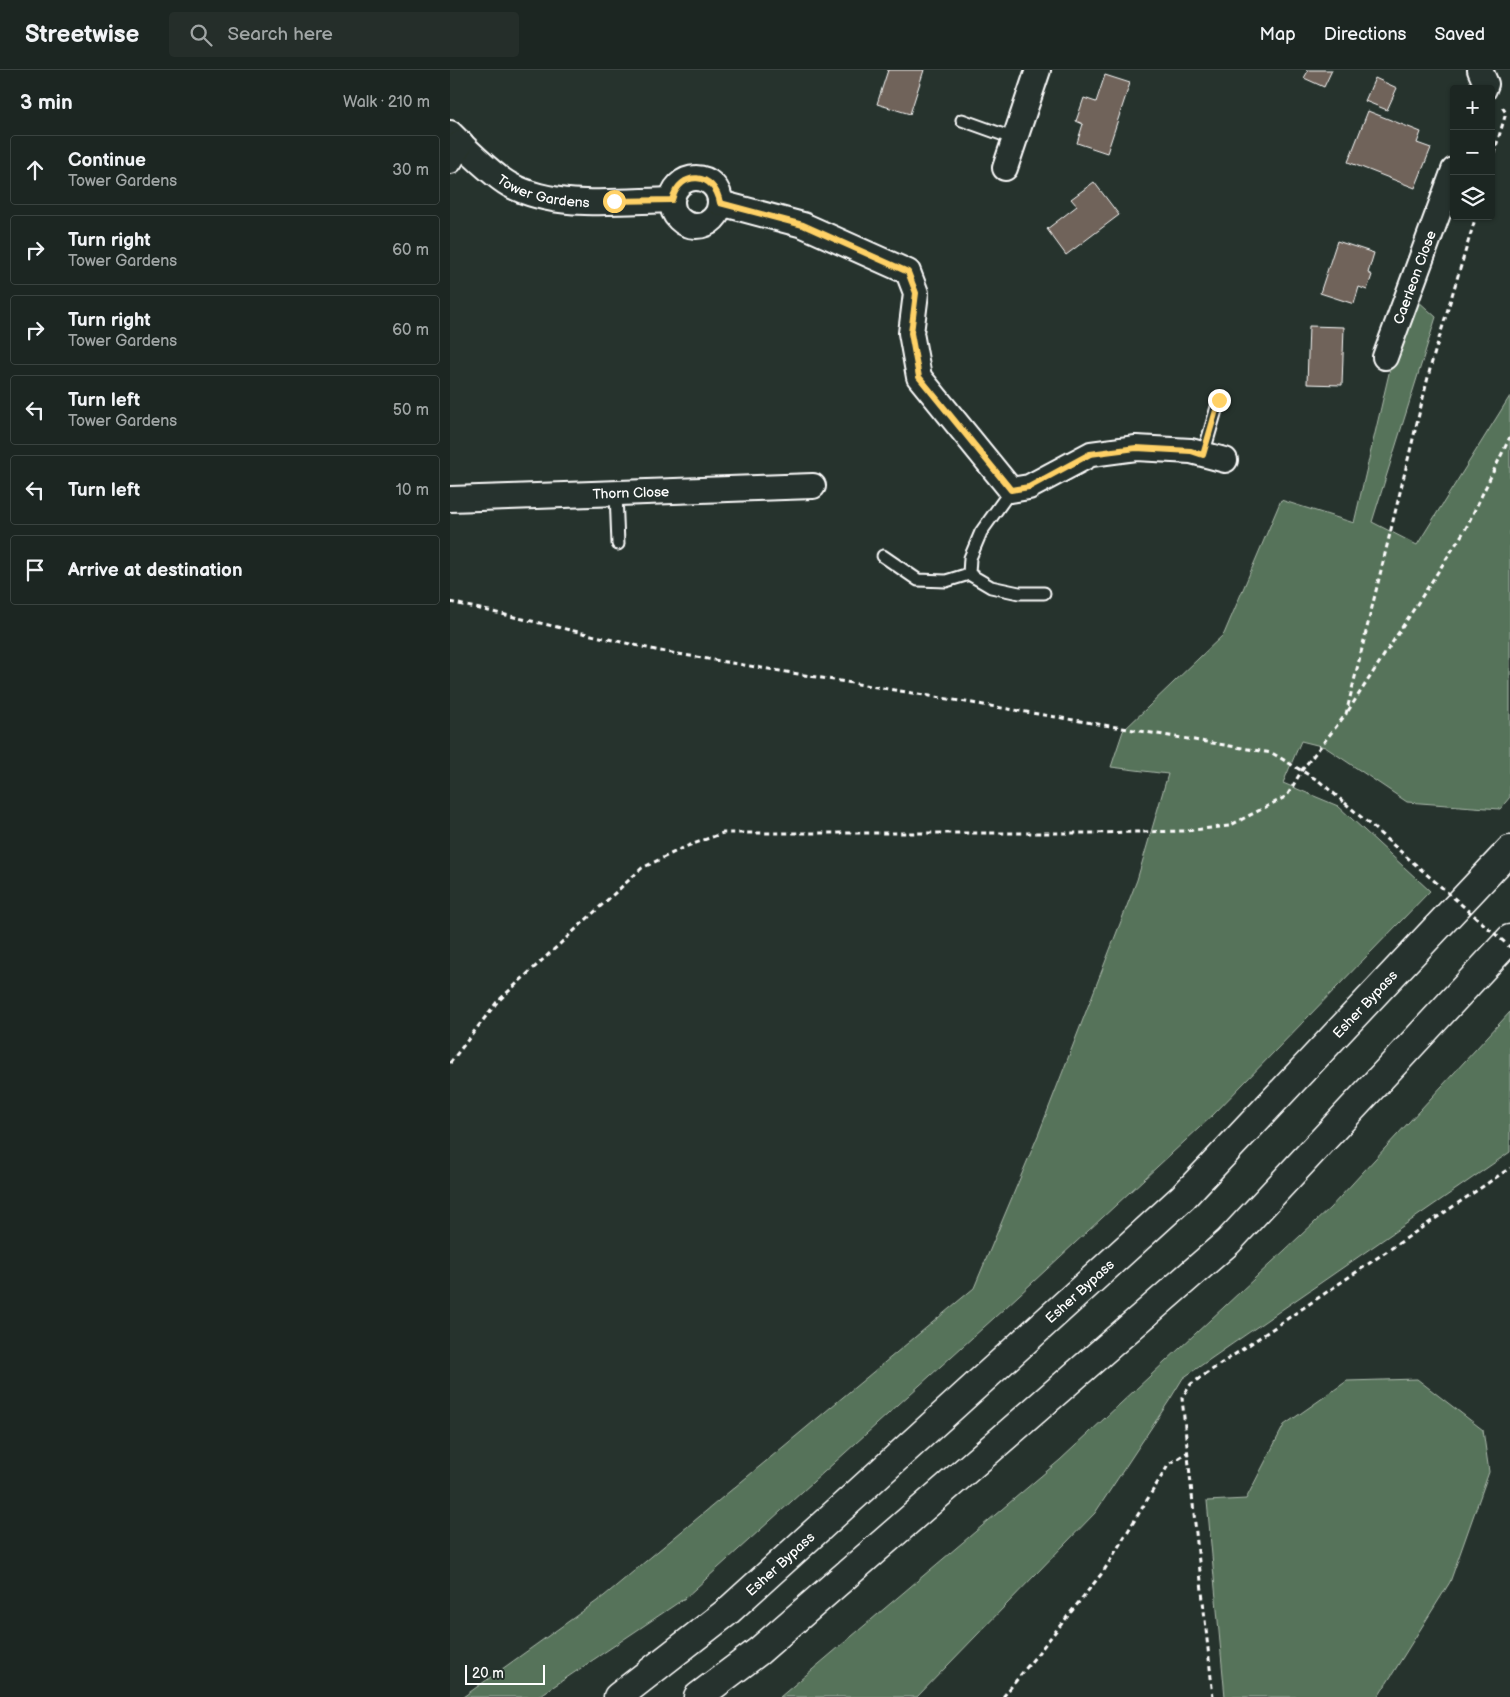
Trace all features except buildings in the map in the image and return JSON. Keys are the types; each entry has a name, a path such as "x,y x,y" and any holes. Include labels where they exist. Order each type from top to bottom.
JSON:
{"highway":[{"name":"Esher Bypass","path":"618,1697 727,1612 1183,1197 1510,850"},
{"path":"698,1697 759,1651 1228,1242 1510,939"}],"street":[{"path":"1005,168 1038,70"},
{"path":"1480,70 1486,85"},
{"name":"Tower Gardens","path":"454,146 509,184 534,195 561,201 672,200"},
{"name":"Caerleon Close","path":"1385,357 1452,175"},
{"path":"692,178 704,180 711,184 717,190 720,203 711,221 700,226 692,226 678,219 674,212 672,200 678,185 692,178"},
{"path":"720,203 803,225 908,272 916,293 911,333 919,377 1011,490 1029,487 1090,454 1136,448 1191,451 1214,458"},
{"name":"Thorn Close","path":"450,499 813,486"}],"lane":[{"path":"962,120 1015,139"},
{"path":"1214,458 1219,400"},
{"path":"969,574 970,558 981,532 1011,490"},
{"path":"616,493 618,544"},
{"path":"883,556 918,580 946,581 969,574 991,587 1019,593 1044,593"}],"path":[{"path":"1495,100 1506,113 1495,150"},
{"path":"1346,714 1432,365 1475,220"},
{"path":"450,1063 497,1002 642,868 686,847 723,833 1090,833 1193,830 1228,826 1287,796 1302,770 1346,714 1465,530 1510,437"},
{"path":"450,602 660,651 1272,753 1319,781 1510,947"},
{"path":"1213,1697 1182,1398 1191,1384 1510,1168"},
{"path":"1002,1697 1103,1572 1169,1464 1188,1452"}],"green space":[{"path":"1408,292 1436,317 1372,522 1417,545 1510,396 1510,797 1500,809 1407,802 1325,747 1301,741 1283,783 1338,806 1430,891 1213,1115 1005,1308 685,1598 538,1697 463,1697 604,1596 974,1288 1039,1133 1137,880 1168,774 1111,767 1123,731 1224,634 1281,500 1354,523"},
{"path":"1510,1012 1510,1152 1183,1378 1095,1513 917,1697 780,1697 1060,1460 1330,1208"},
{"path":"1417,1379 1483,1430 1489,1472 1450,1582 1378,1697 1225,1697 1207,1501 1246,1499 1284,1425 1347,1381"}],"route":[{"path":"614,201 672,200 678,185 684,181 692,178 704,180 717,190 720,203 803,225 908,272 916,293 911,333 919,377 1011,490 1029,487 1090,454 1136,448 1191,451 1203,455 1219,400"}]}
